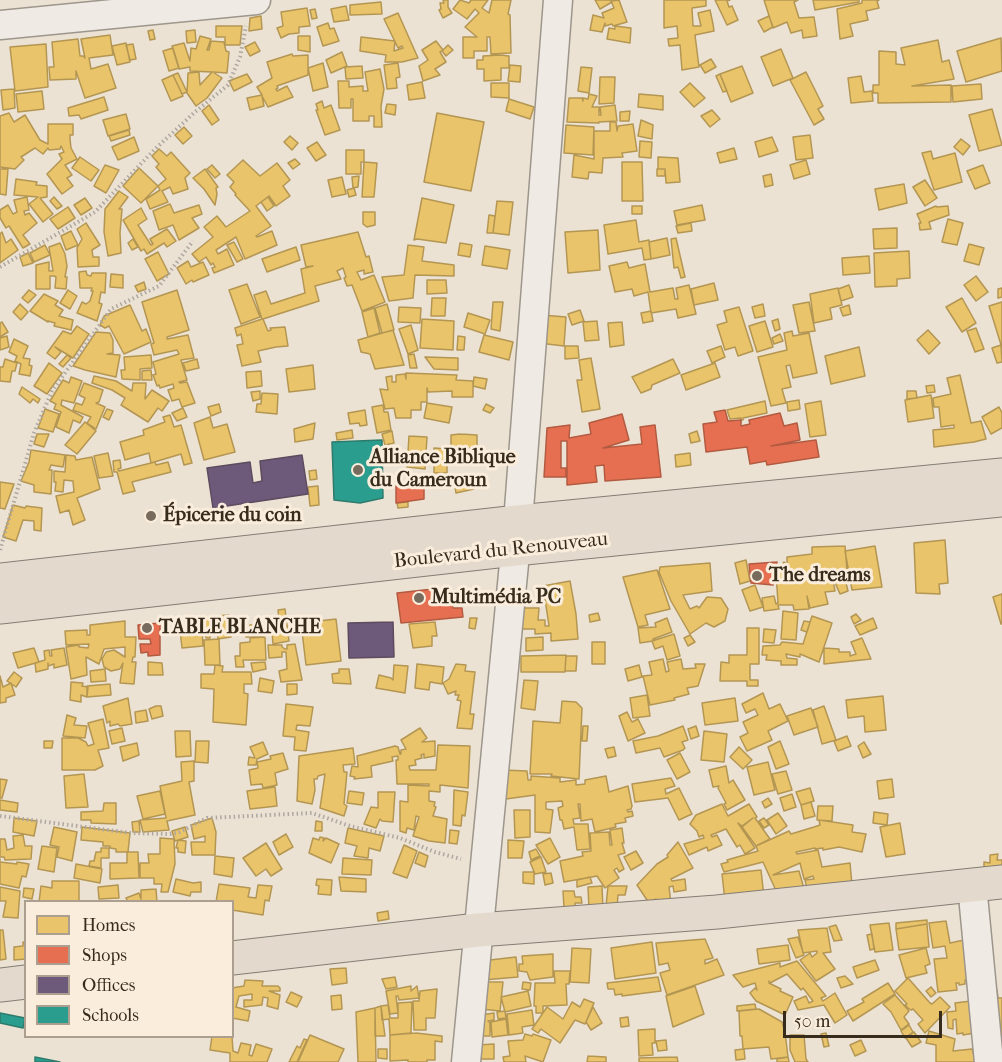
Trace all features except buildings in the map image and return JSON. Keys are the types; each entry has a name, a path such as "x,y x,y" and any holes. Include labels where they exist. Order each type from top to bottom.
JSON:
{"main road":[{"name":"Boulevard du Renouveau","path":"0,607 517,536 1002,475"},
{"name":"Boulevard du Renouveau","path":"0,580 517,536 1002,500"},
{"path":"234,958 478,930 717,912 987,884"},
{"path":"0,985 24,982"}],"street":[{"path":"0,25 256,0"},
{"path":"466,1062 517,536 558,0"},
{"path":"987,884 989,1062"}],"path":[{"path":"0,267 95,212 155,149 228,85 240,57 250,1"},
{"path":"0,550 34,433 52,390 111,309 159,286 193,241"},
{"path":"0,816 131,833 168,834 178,833 207,818 312,813 350,826 400,838 435,852 485,866"}],"place":[{"name":"Alliance Biblique du Cameroun","path":"358,470"},
{"name":"Épicerie du coin","path":"151,516"},
{"name":"The dreams","path":"757,576"},
{"name":"Multimédia PC","path":"419,598"},
{"name":"TABLE BLANCHE","path":"147,628"}]}
